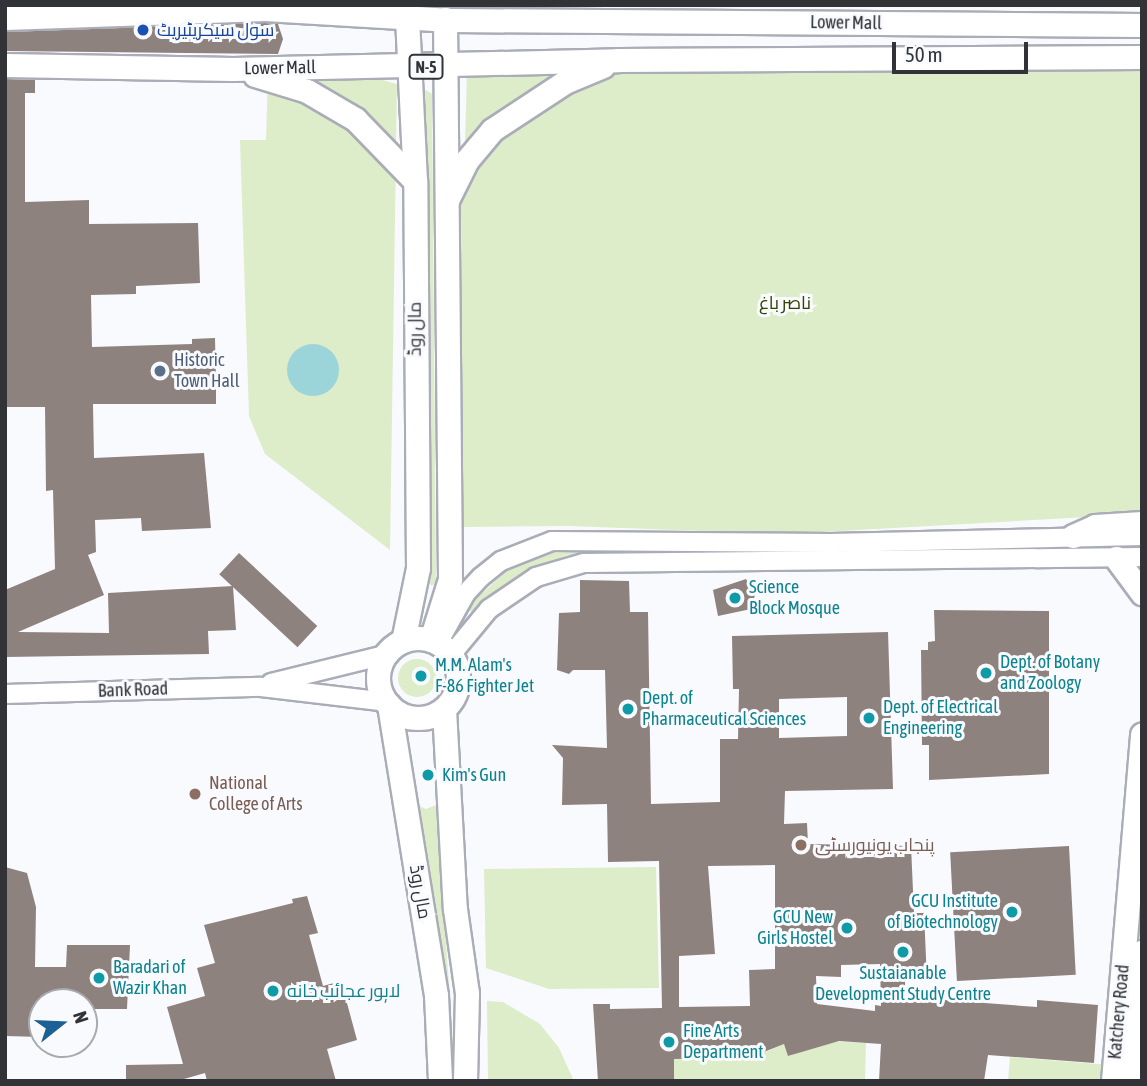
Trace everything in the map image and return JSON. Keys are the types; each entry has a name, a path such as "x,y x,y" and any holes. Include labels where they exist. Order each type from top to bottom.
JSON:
{"main road":[{"name":"Lower Mall","path":"5,19 265,7 445,19 1142,25"},
{"name":"مال روڈ","path":"394,648 418,568 415,181 407,16"},
{"name":"مال روڈ","path":"440,646 450,579 444,208 445,19"},
{"name":"Lower Mall","path":"5,65 233,69 444,67 618,60 1142,57"},
{"path":"444,208 467,160 492,131 565,82 618,60"},
{"path":"233,69 307,91 355,119 415,181"},
{"path":"1073,536 1095,526 1142,523"},
{"path":"1116,558 1142,593"},
{"path":"440,646 458,683 444,709 422,718 399,713 388,704 378,679 394,648 440,646"},
{"name":"مال روڈ","path":"388,704 436,995 440,1081"},
{"name":"مال روڈ","path":"444,709 452,796 455,909 467,993 465,1081"},
{"name":"Katchery Road","path":"1114,1081 1137,956 1142,734"},
{"path":"1130,1081 1137,956"}],"street":[{"path":"440,646 466,593 481,577 501,561 552,541 831,543 1142,536"},
{"path":"440,646 536,577 584,563 1142,558"},
{"name":"Bank Road","path":"261,687 394,648"},
{"name":"Bank Road","path":"5,694 261,687 388,704"}],"green space":[{"path":"574,65 504,109 471,143 465,144 467,72"},
{"name":"ناصر باغ","path":"1142,71 1142,514 787,534 569,526 463,527 461,204 482,156 512,126 600,73"},
{"path":"268,75 375,78 397,84 390,550 265,454 249,416 240,140 266,140"},
{"path":"426,90 432,94 436,582 432,586 428,582 420,96"},
{"path":"1142,539 1142,547 1118,548 567,555 519,575 473,613 466,608 520,559 547,546"},
{"path":"417,659 430,665 436,678 430,691 417,697 404,691 398,678 404,665"},
{"path":"417,805 426,809 436,805 456,1081 449,1081 442,966"},
{"path":"656,867 659,988 549,989 486,968 484,869"},
{"path":"487,1001 503,1002 540,1024 559,1048 574,1081 488,1081"},
{"path":"830,1041 866,1043 865,1081 674,1081 674,1059 744,1058 762,1042 766,1052 784,1044 789,1056"},
{"path":"1010,1057 1110,1065 1109,1081 1008,1081"}],"water":[{"path":"313,344 332,351 339,370 332,389 313,396 294,389 287,370 294,351"}],"building":[{"name":"سول سیکریٹیریٹ","path":"278,24 283,39 278,54 5,51 5,32"},
{"path":"5,79 35,80 35,93 25,93 25,202 89,200 89,224 198,223 200,283 136,286 136,294 91,295 92,347 192,344 192,339 215,338 216,404 93,404 94,458 204,453 211,528 142,531 141,518 95,520 96,552 88,555 104,595 18,632 109,633 108,593 233,586 236,630 208,631 209,654 5,657 5,590 55,569 53,490 46,491 45,407 5,407"},
{"path":"239,553 317,626 297,647 219,574"},
{"name":"Science Block Mosque","path":"746,579 755,595 751,609 718,616 713,590"},
{"path":"580,580 629,581 630,612 648,612 651,804 720,802 720,739 738,739 739,689 733,689 732,636 888,632 893,789 785,791 784,824 807,823 808,844 911,846 914,913 924,913 927,980 905,981 905,997 1037,1007 1037,1000 1098,1005 1094,1063 988,1055 984,1081 879,1081 881,1044 839,1041 788,1056 784,1044 749,1058 674,1059 674,1081 598,1081 593,1004 610,1004 610,1009 662,1008 659,861 608,862 607,804 562,805 563,758 552,745 607,748 605,670 573,670 569,674 557,670 559,613 580,612","holes":["847,697 847,736 779,738 779,699","775,865 775,969 749,970 750,1006 679,1007 679,956 715,954 708,866","880,964 881,1006 875,1005 875,1011 817,1004 816,976 841,977 841,965"]},
{"name":"Dept. of Botany and Zoology","path":"934,610 1049,611 1049,774 929,780 929,745 922,745 921,650 928,650 928,642 935,641"},
{"name":"GCU Institute of Biotechnology","path":"1069,846 1076,975 957,981 950,852"},
{"path":"5,867 27,873 36,907 35,967 66,967 67,945 130,945 127,1009 98,1009 98,988 28,988 28,1037 5,1036"},
{"name":"لاہور عجائب خانه","path":"307,896 318,933 309,935 323,986 341,981 357,1040 327,1049 336,1081 207,1081 205,1073 177,1081 126,1081 126,1065 183,1064 167,1007 205,996 197,968 215,963 204,925 293,903 292,899"}],"place":[{"name":"سول سیکریٹیریٹ","path":"143,30"},
{"name":"Historic Town Hall","path":"160,371"},
{"name":"Science Block Mosque","path":"735,598"},
{"name":"Dept. of Botany and Zoology","path":"986,673"},
{"name":"M.M. Alam's F-86 Fighter Jet","path":"421,676"},
{"name":"Dept. of Pharmaceutical Sciences","path":"628,709"},
{"name":"Dept. of Electrical Engineering","path":"869,718"},
{"name":"Kim's Gun","path":"428,775"},
{"name":"National College of Arts","path":"195,794"},
{"name":"پنجاب یونیورسٹی","path":"801,845"},
{"name":"GCU Institute of Biotechnology","path":"1012,912"},
{"name":"GCU New Girls Hostel","path":"847,928"},
{"name":"Sustaianable Development Study Centre","path":"903,952"},
{"name":"Baradari of Wazir Khan","path":"99,978"},
{"name":"لاہور عجائب خانه","path":"273,991"},
{"name":"Fine Arts Department","path":"669,1042"}]}
